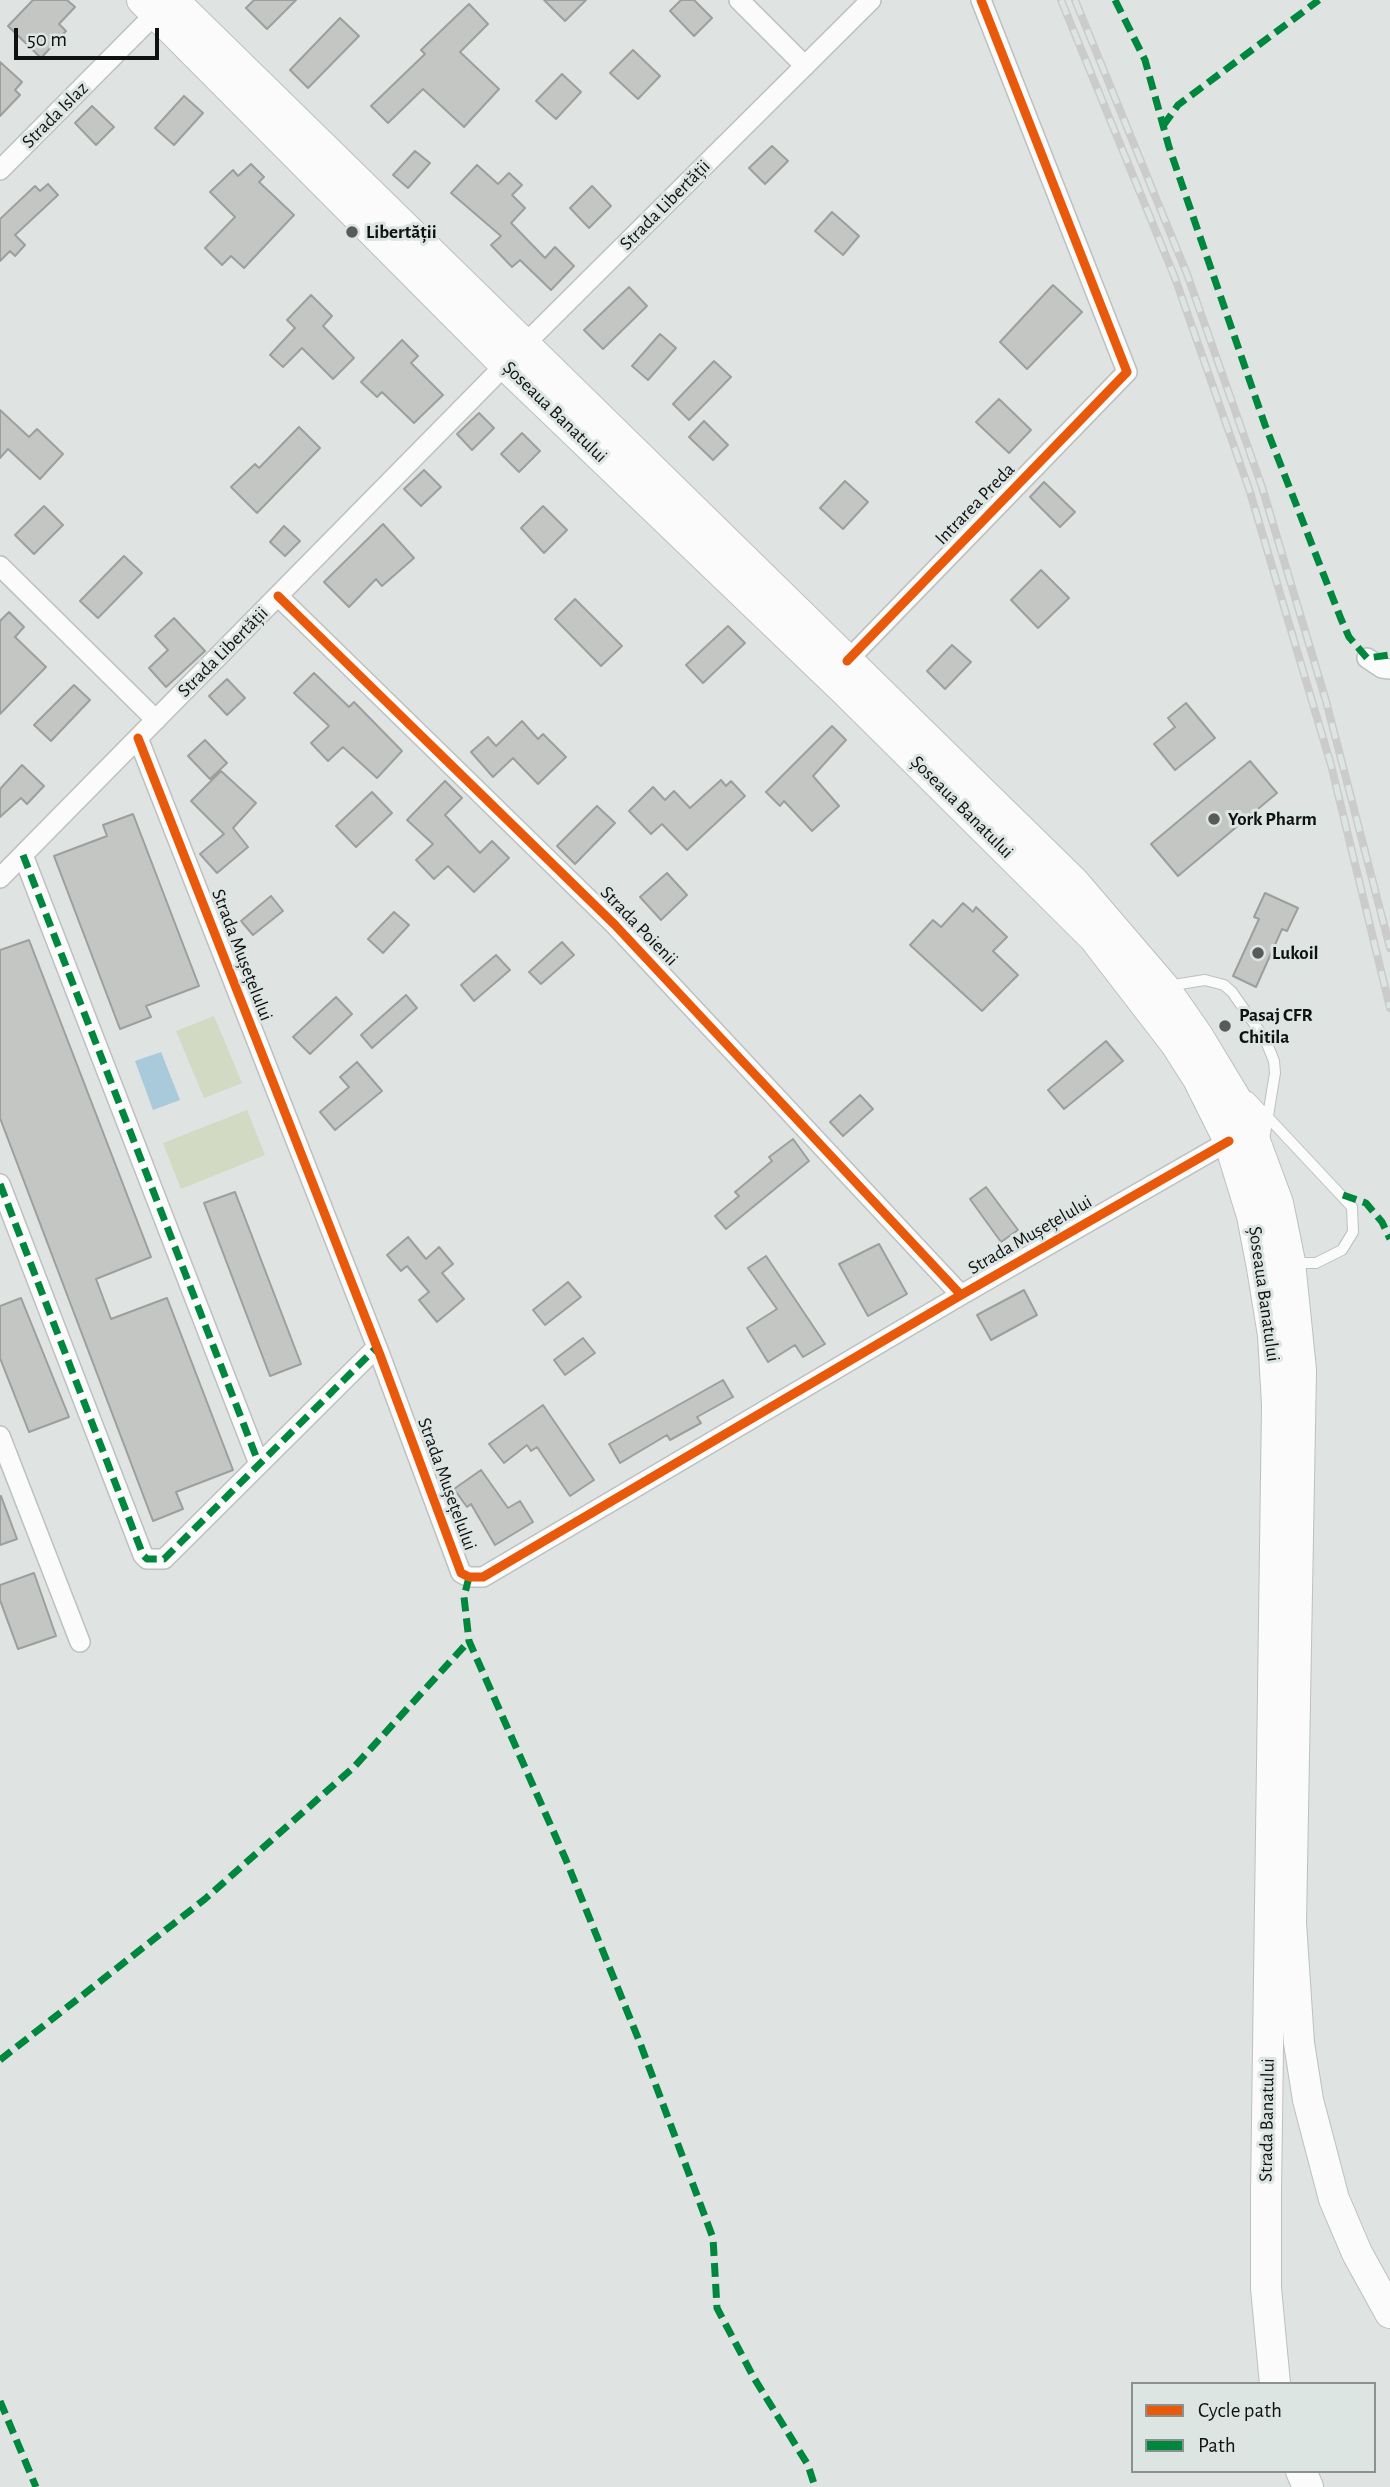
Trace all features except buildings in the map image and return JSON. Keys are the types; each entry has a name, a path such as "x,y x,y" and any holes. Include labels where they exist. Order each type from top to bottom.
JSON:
{"main road":[{"name":"Șoseaua Banatului","path":"160,3 515,355 847,693 1094,938 1175,1043 1198,1079 1229,1141 1249,1205 1262,1268 1276,1381 1281,1856"},
{"name":"Șoseaua Banatului","path":"515,355 848,661 1074,882 1164,987 1245,1114 1278,1203 1278,1251 1298,1332 1301,1414 1281,1856"},
{"name":"Strada Banatului","path":"1281,1856 1293,1989 1308,2100 1334,2199 1357,2253 1390,2313"},
{"name":"Strada Banatului","path":"1275,2382 1266,2288 1281,1856"}],"street":[{"path":"739,0 805,66"},
{"name":"Strada Libertății","path":"0,878 515,355 871,0"},
{"name":"Intrarea Preda","path":"848,661 1127,372 981,0"},
{"name":"Strada Islaz","path":"0,170 160,3"},
{"path":"0,566 156,720"},
{"name":"Strada Poienii","path":"278,596 615,925 961,1295"},
{"path":"1367,658 1382,668 1390,669"},
{"name":"Strada Mușețelului","path":"138,738 377,1347 461,1573 476,1579 1229,1141"},
{"path":"23,855 259,1464"},
{"path":"0,1184 143,1555 154,1561 164,1559 377,1347"},
{"path":"0,1436 80,1642"}],"lane":[{"path":"1164,987 1205,980 1232,992 1265,1039 1274,1061 1261,1153"},
{"path":"1218,1068 1268,1115 1343,1195 1352,1207 1354,1219 1351,1238 1336,1254 1316,1263 1278,1251 1248,1173 1229,1141"}],"green space":[{"path":"214,1016 242,1083 204,1098 176,1031"},
{"path":"247,1110 265,1155 181,1189 163,1143"}],"water":[{"path":"161,1052 180,1100 153,1110 135,1061"}],"railway":[{"path":"1061,0 1175,278 1250,492 1331,765 1390,1008"},
{"path":"1075,0 1187,274 1262,487 1326,701 1390,948"}],"marked path":[{"path":"1115,0 1145,60 1169,147 1265,425 1341,619 1349,637 1367,658 1390,655"},
{"path":"1163,126 1178,105 1319,0"},
{"path":"23,855 259,1464"},
{"path":"0,1184 143,1555 147,1559 164,1559 377,1347"},
{"path":"1343,1195 1366,1203 1382,1222 1390,1239"},
{"path":"469,1577 464,1597 469,1641 566,1860 640,2043 713,2238 717,2308 754,2378 808,2465 815,2487"},
{"path":"0,2060 205,1899 354,1767 469,1641"},
{"path":"0,2401 36,2487"}],"cycle path":[{"path":"847,661 1127,372 981,0"},
{"path":"278,596 615,925 961,1295"},
{"path":"138,738 380,1355 461,1573 469,1577 483,1577 961,1295 1229,1141"}],"place":[{"name":"Libertății","path":"352,232"},
{"name":"York Pharm","path":"1214,819"},
{"name":"Lukoil","path":"1258,953"},
{"name":"Pasaj CFR Chitila","path":"1225,1026"}]}
